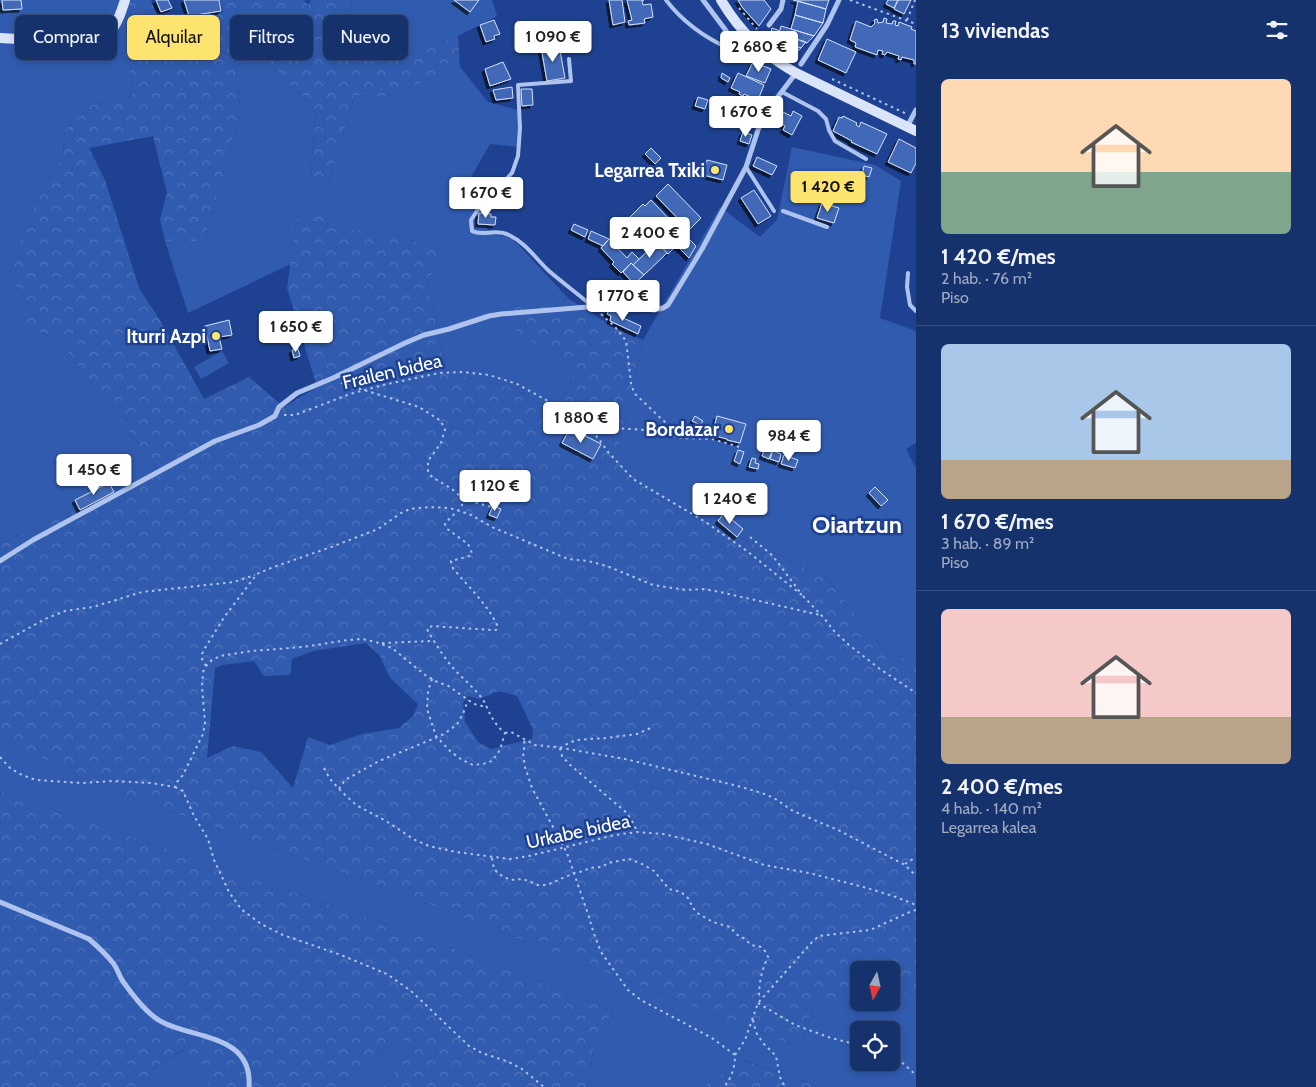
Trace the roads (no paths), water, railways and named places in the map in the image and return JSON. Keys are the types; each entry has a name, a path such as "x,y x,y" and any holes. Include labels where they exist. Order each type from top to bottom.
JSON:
{"main road":[{"path":"0,38 88,43 99,40 111,32 119,18 125,0"},
{"path":"721,0 744,32 757,46 779,64 798,68 912,125"}],"street":[{"path":"704,0 730,36 746,52"},
{"path":"769,25 781,9 783,0"},
{"name":"Frailen bidea","path":"0,561 33,540 192,453 215,441 259,425 274,416 279,407 297,393 333,378 405,342 490,316 624,304 654,310 668,305 711,232 746,167 758,130 767,111 827,25 840,0"},
{"path":"912,125 916,110"},
{"path":"0,902 89,939 114,965 122,980 153,1016 168,1025 219,1040 235,1051 246,1064 249,1087"}],"lane":[{"path":"666,0 699,32 739,53 746,52 757,46"},
{"path":"569,60 571,81 518,85 520,128 518,156 512,173 470,220 472,231 477,233 503,232 522,243 548,270 592,306"},
{"path":"782,92 818,111 826,120 828,130 835,141 866,159"},
{"path":"746,167 774,211"},
{"path":"784,211 827,227"},
{"path":"908,273 907,287 910,305 916,311"}],"place":[{"name":"Legarrea Txiki","path":"715,170"},
{"name":"Iturri Azpi","path":"216,336"},
{"name":"Bordazar","path":"729,429"}],"district":[{"name":"Oiartzun","path":"857,525"}]}
